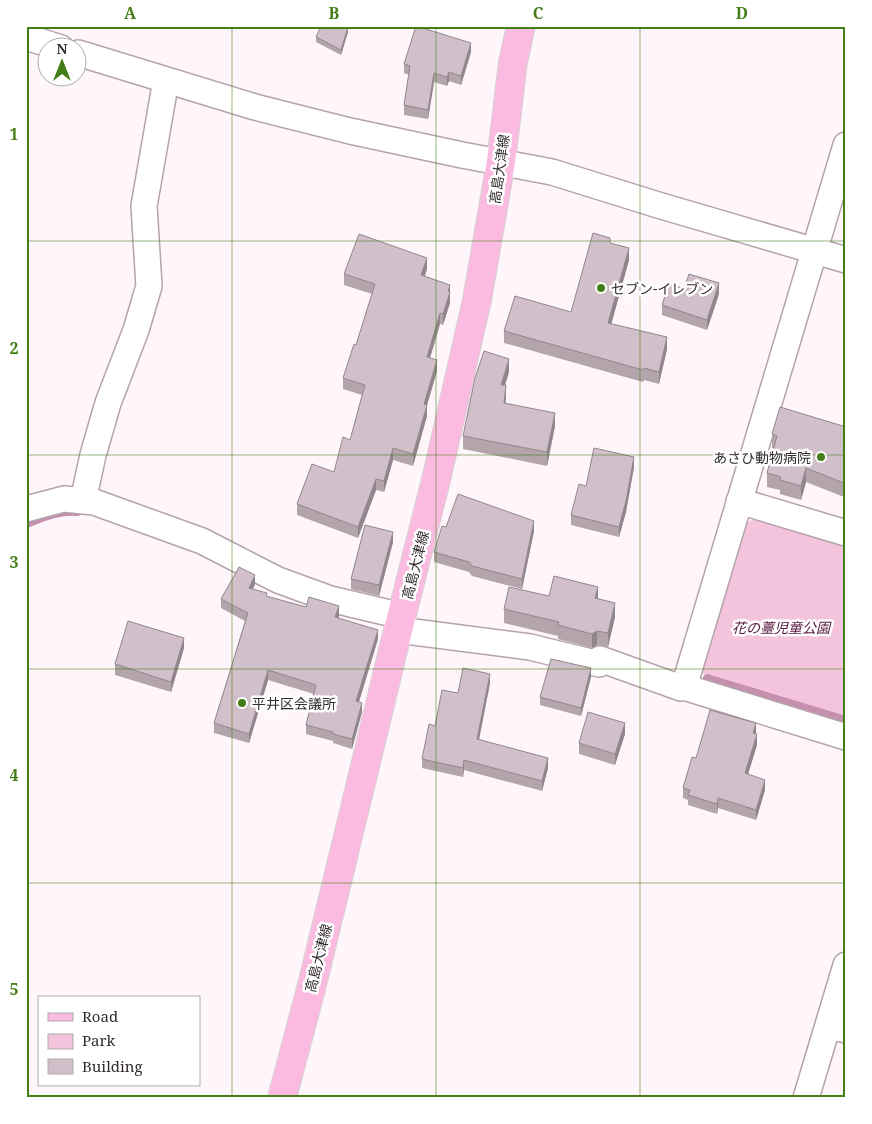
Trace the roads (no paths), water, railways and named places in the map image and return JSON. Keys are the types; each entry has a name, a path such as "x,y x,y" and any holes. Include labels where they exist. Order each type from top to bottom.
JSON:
{"main road":[{"name":"高島大津線","path":"282,1098 312,985 436,480 477,300 501,162 513,62 521,26"}],"street":[{"path":"26,37 38,41"},
{"path":"88,56 254,107 350,131 552,172 846,260"},
{"path":"83,501 108,403 136,330 148,286 144,206 166,80"},
{"path":"684,687 846,145"},
{"path":"26,509 64,499 94,502 202,541 278,580 400,623 530,647 599,664 600,659 680,688 684,687 846,737"},
{"path":"739,501 846,533"},
{"path":"806,1098 837,1027 846,965"}],"waterway":[{"path":"26,524 58,513 77,512"},
{"path":"707,678 846,720"}],"place":[{"name":"セブン-イレブン","path":"601,288"},
{"name":"あさひ動物病院","path":"821,457"},
{"name":"平井区会議所","path":"242,703"}],"park label":[{"name":"花の薹児童公園","path":"781,627"}]}
